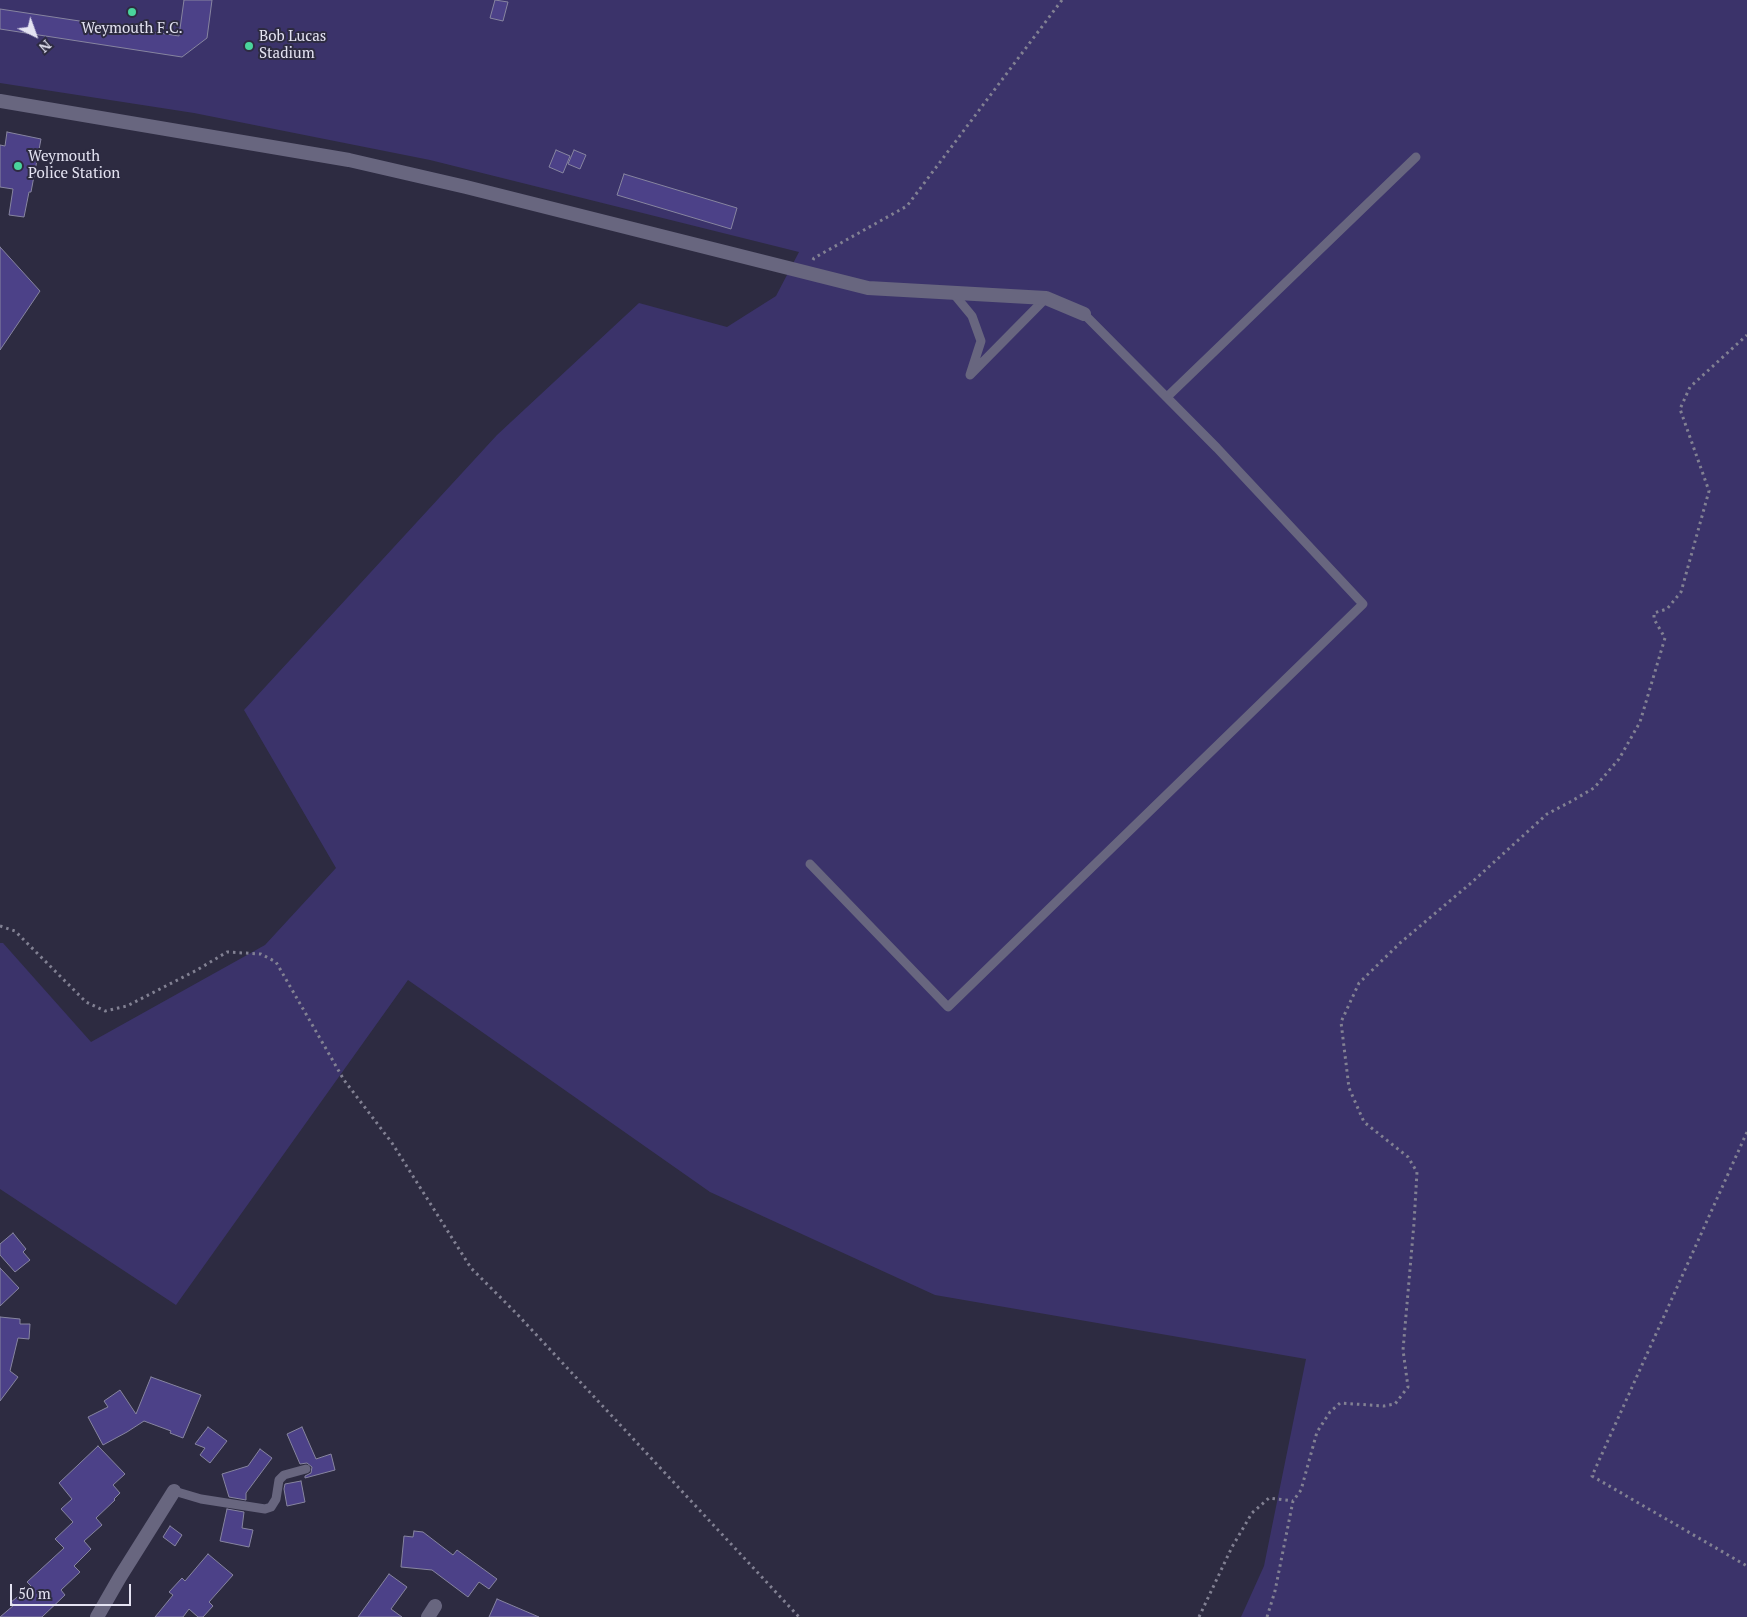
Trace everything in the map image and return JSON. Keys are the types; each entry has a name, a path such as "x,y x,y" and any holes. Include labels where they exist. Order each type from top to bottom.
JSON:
{"street":[{"path":"0,101 349,160 466,187 868,288 1046,298 1084,314"},
{"path":"96,1617 174,1491"}],"lane":[{"path":"1167,398 1416,157"},
{"path":"953,293 972,316 981,341 970,375 1046,298"},
{"path":"810,864 948,1007 1363,604 1224,455 1084,314"},
{"path":"174,1491 201,1499 265,1509 271,1506 276,1498 279,1480 284,1475 306,1469"}],"path":[{"path":"809,274 814,258 907,206 1062,0"},
{"path":"1267,1617 1275,1591 1293,1501 1301,1490 1317,1432 1330,1412 1340,1403 1384,1406 1395,1404 1408,1388 1403,1350 1417,1172 1408,1157 1364,1122 1349,1088 1342,1022 1359,983 1400,943 1471,883 1547,814 1594,788 1619,758 1640,722 1665,638 1654,619 1654,613 1667,609 1681,592 1709,491 1680,409 1690,387 1747,335"},
{"path":"0,926 15,931 86,1002 105,1011 126,1006 228,952 261,954 276,962 344,1080 392,1142 471,1268 517,1314 799,1617"},
{"path":"1747,1132 1592,1476 1747,1566"},
{"path":"1199,1617 1232,1547 1252,1512 1269,1498 1293,1501"}],"shaded area":[{"path":"0,0 1747,0 1747,1617 1241,1617 1264,1566 1306,1359 935,1295 710,1192 408,980 176,1305 0,1189 0,943 3,943 91,1042 265,945 336,868 244,710 497,435 639,303 727,327 776,296 799,252 430,160 194,113 0,83"}],"building":[{"path":"184,0 212,0 207,38 182,57 0,29 0,9 179,36"},
{"path":"495,0 508,2 503,21 490,18"},
{"name":"Weymouth Police Station","path":"7,132 41,139 31,192 29,192 24,217 9,215 13,189 0,187 0,145 5,146"},
{"path":"556,150 570,156 563,173 549,167"},
{"path":"574,150 586,155 580,169 568,164"},
{"path":"624,174 737,208 731,229 617,195"},
{"path":"0,247 40,291 0,350"},
{"path":"13,1233 26,1249 23,1252 30,1260 15,1272 0,1255 0,1244"},
{"path":"0,1268 19,1288 0,1306"},
{"path":"0,1317 20,1319 20,1324 30,1324 29,1339 18,1338 10,1371 18,1377 0,1401"},
{"path":"151,1377 201,1395 183,1438 170,1433 171,1431 144,1421 103,1445 88,1417 108,1407 104,1401 120,1390 136,1414"},
{"path":"208,1427 227,1441 210,1463 200,1455 205,1448 195,1444"},
{"path":"302,1427 316,1459 331,1454 335,1470 305,1478 305,1476 311,1473 312,1467 307,1463 300,1464 287,1434"},
{"path":"98,1446 125,1474 113,1485 120,1493 96,1518 102,1525 84,1541 91,1549 74,1566 80,1572 61,1590 65,1595 42,1617 0,1617 14,1605 11,1602 31,1586 27,1582 64,1548 55,1539 73,1522 61,1509 72,1499 59,1483"},
{"path":"260,1449 272,1458 246,1493 246,1500 229,1497 222,1474 248,1466"},
{"path":"301,1481 305,1502 287,1506 285,1484"},
{"path":"227,1509 244,1512 242,1528 253,1530 249,1547 220,1541"},
{"path":"170,1526 182,1535 175,1546 163,1537"},
{"path":"414,1531 423,1532 453,1555 457,1550 497,1579 489,1589 479,1582 468,1597 432,1570 401,1567 404,1536 413,1537"},
{"path":"208,1554 233,1575 209,1602 213,1606 203,1617 198,1617 189,1609 183,1617 155,1617 173,1595 169,1592 182,1578 185,1581"},
{"path":"389,1574 407,1587 391,1609 402,1617 358,1617"},
{"path":"497,1599 539,1617 489,1617"}],"place":[{"name":"Weymouth F.C.","path":"132,12"},
{"name":"Bob Lucas Stadium","path":"249,46"},
{"name":"Weymouth Police Station","path":"18,166"}]}
